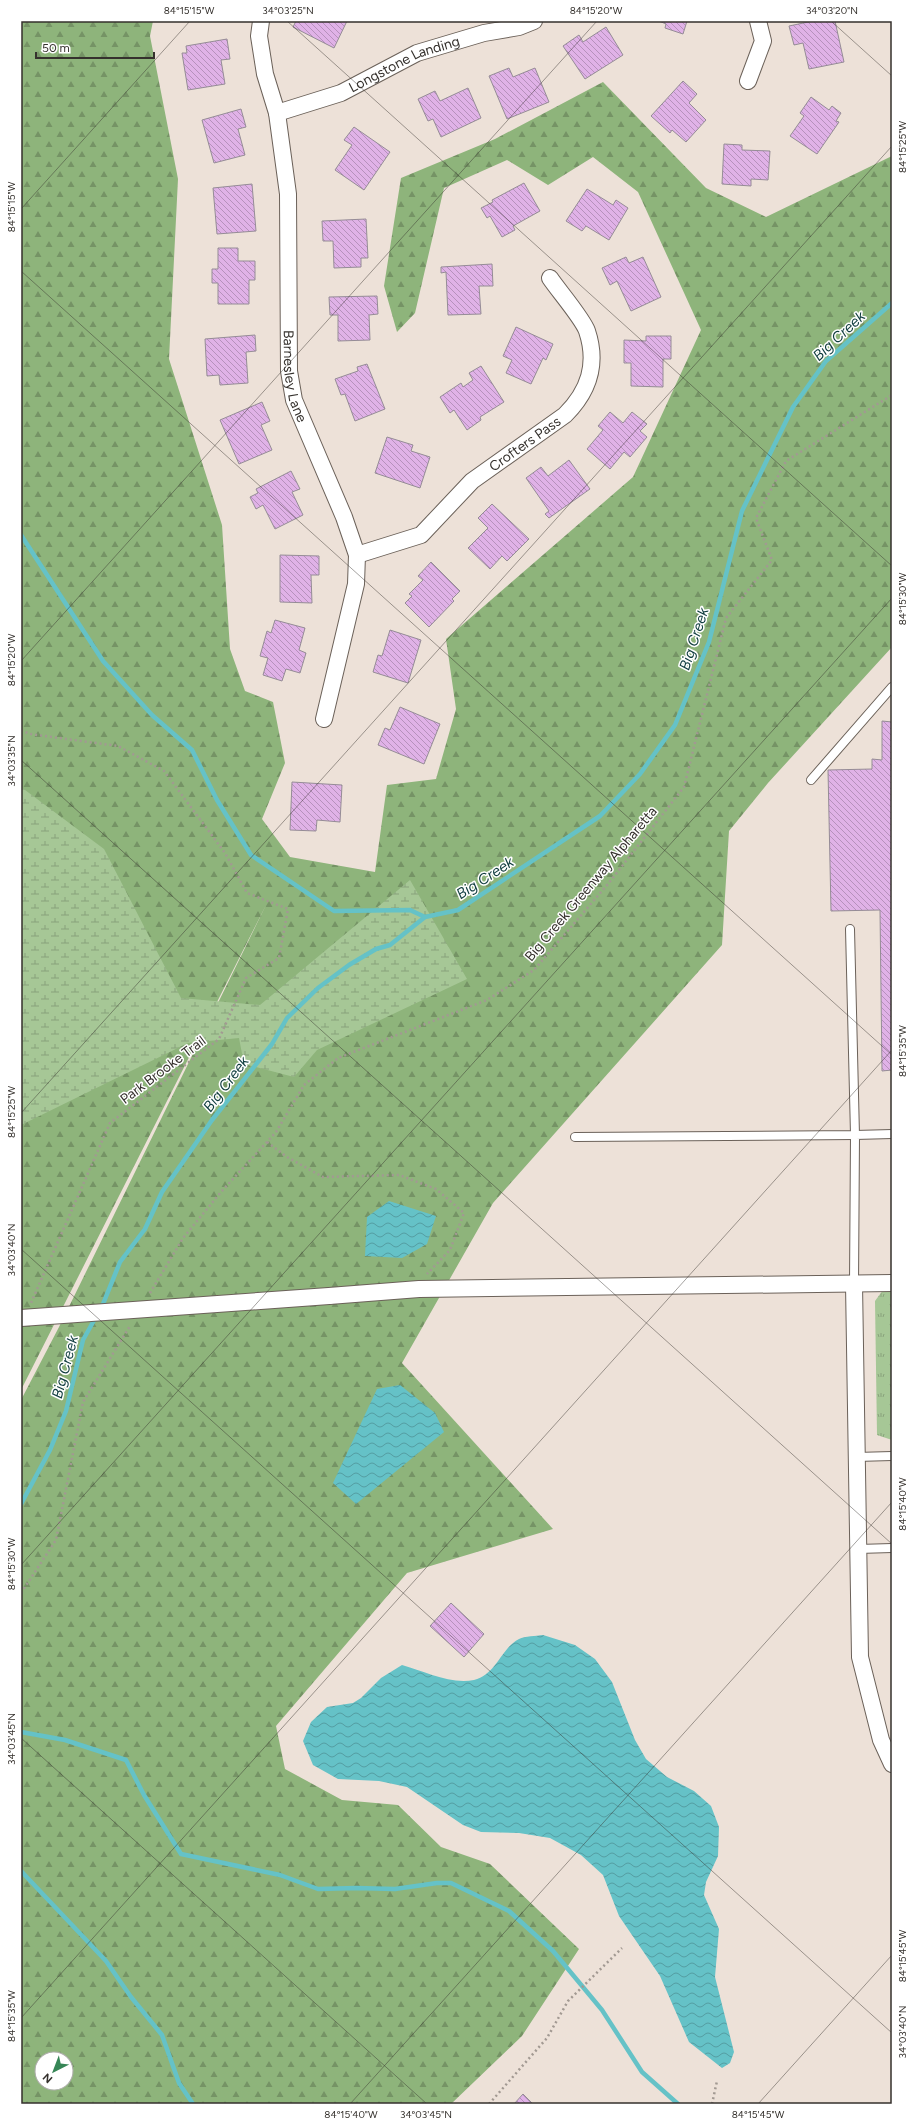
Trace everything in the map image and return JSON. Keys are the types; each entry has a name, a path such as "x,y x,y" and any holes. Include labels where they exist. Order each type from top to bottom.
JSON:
{"street":[{"name":"Barnesley Lane","path":"261,21 259,36 266,74 277,114 288,194 289,371 294,400 344,517 357,555 356,584 324,719"},
{"name":"Longstone Landing","path":"277,114 341,92 417,54 484,32 519,27 534,21"},
{"path":"748,81 763,41 758,21"},
{"name":"Crofters Pass","path":"357,555 422,535 472,481 565,415 577,403 586,389 590,375 591,349 586,330 550,278"},
{"path":"26,1312 328,1296 419,1289 892,1283"},
{"path":"854,1284 860,1657 880,1740 892,1764"}],"lane":[{"path":"811,780 892,687"},
{"path":"850,929 855,1134 854,1284"},
{"path":"575,1137 892,1134"},
{"path":"856,1457 892,1456"},
{"path":"858,1549 892,1548"}],"path":[{"name":"Big Creek Greenway Alpharetta","path":"145,1300 183,1238 276,1132 304,1085 338,1058 486,1000 534,970 608,884 684,787 726,618 772,560 756,518 786,461 892,394"},
{"name":"Park Brooke Trail","path":"21,730 30,734 118,746 164,771 225,852 247,893 288,909 279,958 246,978 219,1040 110,1123 26,1312"},
{"path":"267,1142 287,1157 323,1177 399,1175 436,1189 464,1213 450,1250 422,1279 419,1289"},
{"path":"21,1593 56,1540 83,1402 133,1320"},
{"path":"489,2104 547,2038 568,2001 622,1948"},
{"path":"712,2104 717,2081"}],"green space":[{"path":"21,21 153,21 150,36 178,179 169,359 222,525 230,649 245,691 273,702 285,763 262,819 290,857 375,872 387,785 436,779 456,709 446,639 633,477 701,330 638,192 593,157 548,185 507,160 444,188 415,313 397,332 384,286 401,178 495,139 603,82 706,188 766,217 892,156 892,647 768,783 729,831 722,945 493,1203 402,1363 553,1529 407,1573 276,1726 285,1769 342,1800 398,1805 441,1847 490,1864 579,1949 522,2036 451,2104 21,2104 21,1400 59,1327 266,905 21,1390"},
{"path":"21,787 104,849 181,998 260,1005 410,880 467,979 317,1050 294,1077 244,1064 239,1038 188,1043 21,1125"},
{"path":"883,1290 892,1290 892,1440 877,1435 875,1301"}],"water":[{"path":"389,1201 436,1216 427,1244 402,1258 365,1256 367,1217"},
{"path":"400,1385 435,1413 444,1432 356,1504 333,1483 377,1389"},
{"path":"543,1635 575,1645 595,1659 612,1682 635,1740 646,1759 667,1777 694,1791 711,1806 719,1827 718,1856 706,1882 704,1895 719,1929 715,1977 734,2052 730,2063 722,2068 689,2042 660,1976 619,1916 603,1875 581,1855 550,1838 519,1833 481,1832 463,1825 407,1787 379,1781 338,1779 313,1765 303,1741 311,1722 327,1707 353,1703 361,1698 381,1678 402,1665 438,1677 456,1681 474,1680 488,1673 507,1648 519,1639"}],"building":[{"path":"296,21 347,21 334,48 293,27"},
{"path":"659,21 687,21 683,34 665,28 666,24"},
{"path":"813,21 835,21 844,62 809,69 803,43 794,45 789,26"},
{"path":"606,27 623,55 585,79 563,46 579,35 583,42"},
{"path":"227,39 230,59 221,60 225,84 188,90 182,53 187,53 186,46"},
{"path":"509,68 513,77 535,68 549,102 507,119 489,76"},
{"path":"683,81 697,94 689,103 706,120 686,142 672,130 670,133 651,116"},
{"path":"468,88 481,118 441,137 433,119 428,121 418,99 435,91 440,101"},
{"path":"811,97 829,110 832,106 841,113 836,121 839,122 817,154 790,136 804,116 800,113"},
{"path":"241,109 246,127 238,129 245,155 214,163 202,120"},
{"path":"354,127 390,152 364,190 335,170 352,145 344,140"},
{"path":"724,144 742,145 742,150 770,151 768,180 751,179 751,186 722,184"},
{"path":"524,183 540,211 513,226 515,230 502,237 490,216 487,218 481,208 493,202 492,200"},
{"path":"252,184 256,231 217,234 213,188"},
{"path":"587,189 613,205 616,200 628,208 609,240 586,226 582,231 566,221"},
{"path":"366,219 368,258 361,258 361,267 334,268 333,241 323,241 322,221"},
{"path":"218,248 238,248 238,261 255,261 255,280 249,280 249,304 218,304 218,283 212,283 212,269 218,269"},
{"path":"626,257 629,263 643,257 661,297 631,311 617,281 610,285 602,268"},
{"path":"492,264 493,286 479,286 481,314 448,315 446,272 441,273 441,267"},
{"path":"377,296 378,314 369,315 370,340 338,341 338,315 330,315 329,297"},
{"path":"516,327 553,344 546,360 543,358 531,384 506,373 512,360 503,356"},
{"path":"255,335 256,351 246,352 248,383 220,385 219,375 207,376 205,339"},
{"path":"646,336 671,336 671,359 663,359 663,387 631,386 631,363 624,363 624,340 646,341"},
{"path":"367,364 385,409 355,421 345,394 341,395 335,379 358,371 357,367"},
{"path":"481,366 504,402 480,417 481,420 467,430 454,410 450,413 440,397 461,383 463,387 473,380 469,373"},
{"path":"262,402 270,421 261,425 272,450 239,464 220,420"},
{"path":"610,412 623,423 632,412 647,424 640,431 647,437 630,457 624,452 610,469 587,449 603,430 598,426"},
{"path":"387,437 413,445 411,451 430,457 420,488 375,473"},
{"path":"569,460 590,489 549,518 545,514 549,511 526,478 541,467 548,476"},
{"path":"291,471 300,489 292,492 303,515 275,529 263,505 256,509 250,497 258,493 256,489"},
{"path":"492,504 529,539 507,561 502,556 490,569 468,548 488,528 478,518"},
{"path":"280,555 319,556 319,575 311,575 312,603 280,602"},
{"path":"431,562 460,591 452,599 454,601 429,627 405,603 412,596 409,594 423,580 418,576"},
{"path":"275,620 305,628 299,650 306,653 300,673 286,669 282,681 263,675 268,658 260,656 267,631 271,633"},
{"path":"390,630 421,640 408,683 373,672 378,655 382,656"},
{"path":"400,707 440,724 424,764 378,745 385,728 390,730"},
{"path":"882,721 892,722 892,1070 882,1071 880,910 831,911 828,770 872,769 872,759 882,760"},
{"path":"292,782 342,785 340,822 317,820 316,831 290,830"},
{"path":"451,1603 484,1634 464,1657 430,1626"},
{"path":"523,2094 533,2104 514,2104"}],"waterway":[{"name":"Big Creek","path":"101,1309 120,1262 145,1229 162,1192 212,1120 272,1044 287,1018 318,988 349,965 376,949 390,945 425,917 458,910 600,816 640,774 675,725 709,642 742,511 793,407 826,361 892,303"},
{"path":"21,535 103,661 152,715 192,750 217,800 251,855 334,911 410,910 425,917"},
{"name":"Big Creek","path":"21,1504 50,1450 66,1411 83,1340 97,1315"},
{"path":"21,1732 65,1740 126,1760 144,1795 181,1854 280,1875 318,1889 395,1889 437,1883 451,1883 509,1911 553,1951 602,2010 642,2072 678,2104"},
{"path":"21,1871 106,1961 131,1997 162,2035 179,2083 193,2104"}]}
